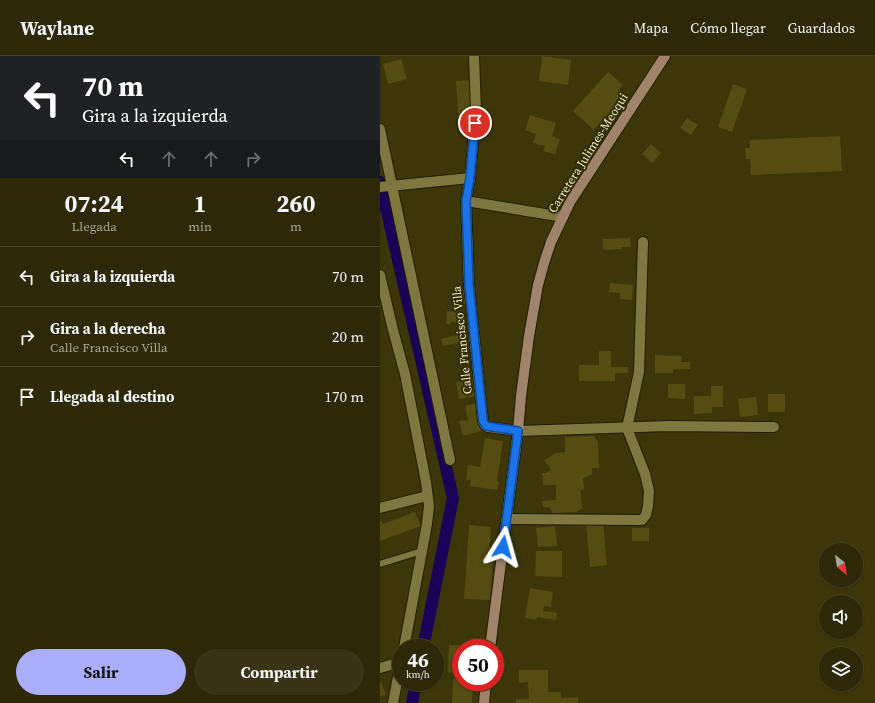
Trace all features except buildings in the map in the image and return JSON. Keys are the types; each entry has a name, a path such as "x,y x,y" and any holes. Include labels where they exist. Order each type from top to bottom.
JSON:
{"main road":[{"name":"Carretera Julimes-Meoqui","path":"491,639 529,336 538,285 544,263 551,242 570,202 664,56"},
{"path":"484,703 485,691"}],"street":[{"name":"Calle Francisco Villa","path":"474,56 476,110 470,178 466,201 470,293 483,421 488,427 518,431"},
{"path":"380,129 450,460"},
{"path":"380,188 470,178"},
{"path":"466,201 563,217"},
{"path":"507,519 642,520 646,514 649,491 645,474 627,428 639,372 643,242"},
{"path":"380,275 405,374 426,482 429,506 406,639"},
{"path":"518,431 669,426 774,427"},
{"path":"380,508 427,496"},
{"path":"380,668 392,665"},
{"path":"393,703 395,691"}],"lane":[{"path":"380,564 422,551"}],"waterway":[{"path":"380,182 453,498 425,639"},
{"path":"412,703 414,691"}],"route":[{"path":"475,123 470,178 466,201 469,285 483,421 486,426 518,431 503,547"}]}
